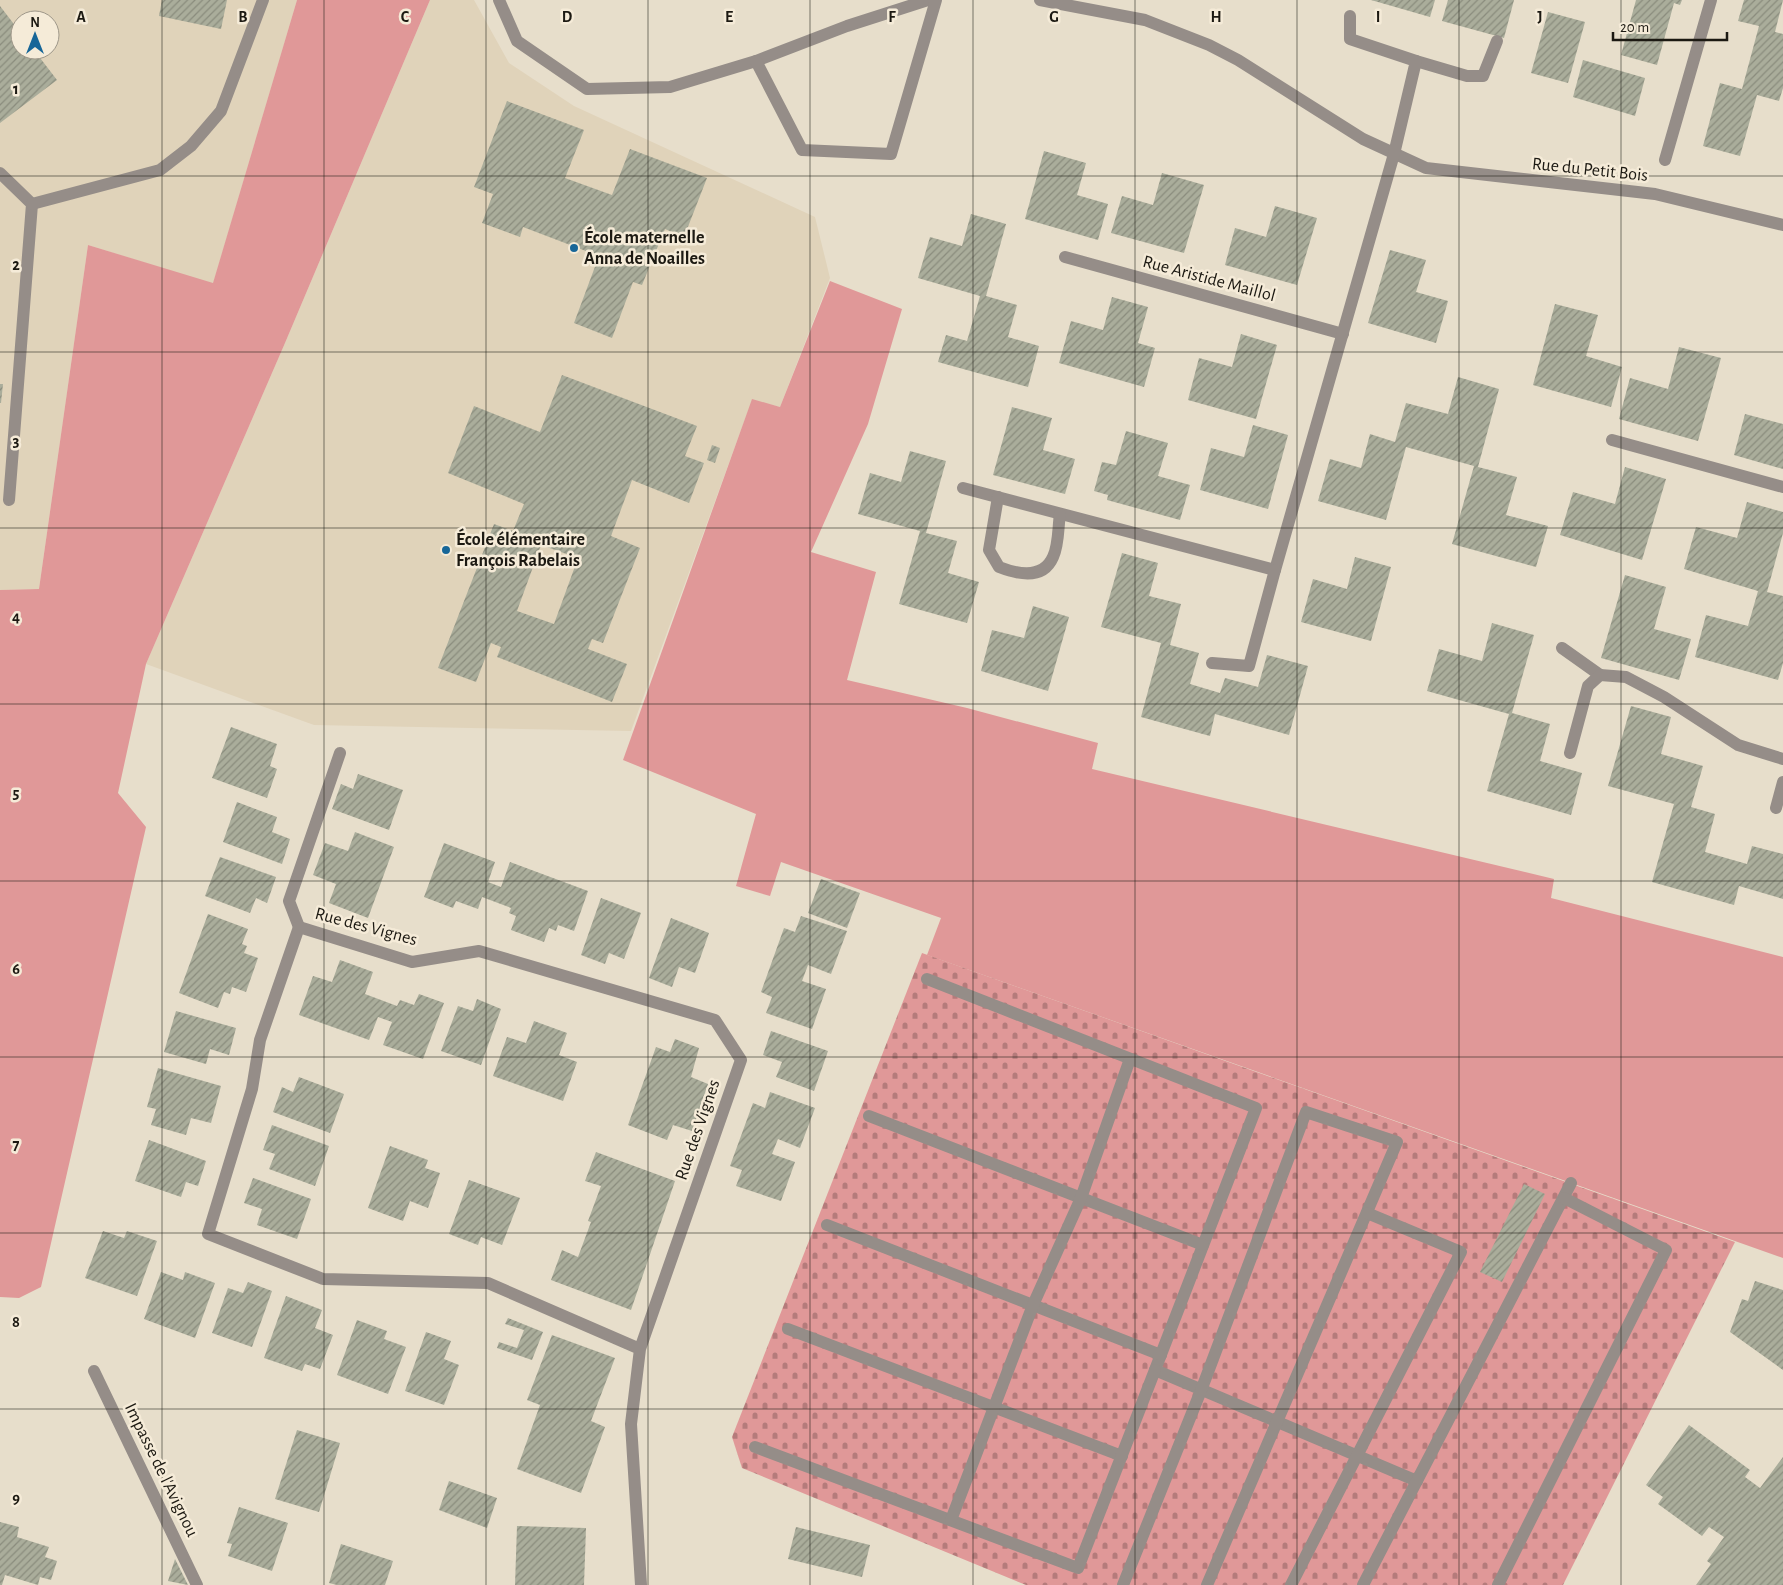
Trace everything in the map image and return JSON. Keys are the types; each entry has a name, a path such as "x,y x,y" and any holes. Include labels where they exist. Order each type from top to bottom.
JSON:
{"street":[{"path":"32,204 160,170 191,146 221,111 263,0"},
{"path":"499,0 517,41 587,88 670,87 756,62 846,26 928,0"},
{"path":"756,62 802,150 891,154 936,0"},
{"name":"Rue du Petit Bois","path":"1040,0 1145,20 1209,45 1238,60 1363,140 1426,168 1655,194 1783,225"},
{"path":"1665,160 1711,0"},
{"path":"1350,16 1350,39 1467,76 1483,76 1497,41"},
{"path":"1212,663 1249,666 1394,154 1416,61"},
{"path":"0,173 32,204"},
{"path":"9,500 32,204"},
{"name":"Rue Aristide Maillol","path":"1065,257 1343,334"},
{"path":"1612,440 1783,487"},
{"path":"963,488 1275,570"},
{"path":"998,497 989,550 998,567 1019,575 1039,572 1053,557 1060,514"},
{"path":"1562,648 1600,675 1626,677 1664,697 1738,745 1783,759"},
{"path":"1570,753 1588,686 1600,675"},
{"path":"299,927 290,901 340,753"},
{"path":"1776,808 1783,782"},
{"name":"Rue des Vignes","path":"640,1349 488,1283 323,1279 208,1234 252,1089 260,1040 299,927 412,962 479,951 715,1020 741,1060 640,1349 631,1424 641,1585"},
{"path":"755,1447 1078,1568 1256,1108 927,979"},
{"path":"951,1520 1033,1305 1081,1198 1130,1059"},
{"path":"1123,1585 1202,1388 1306,1112 1397,1142 1279,1421 1207,1585"},
{"path":"869,1116 1203,1245"},
{"path":"1363,1585 1571,1183"},
{"path":"1498,1585 1666,1250 1564,1198"},
{"path":"1291,1585 1461,1252 1367,1213"},
{"path":"827,1225 1161,1355"},
{"path":"788,1329 1122,1456"},
{"name":"Impasse de l'Avignou","path":"94,1370 197,1585"},
{"path":"1155,1370 1202,1388 1417,1481"}],"shaded area":[{"path":"0,0 297,0 213,284 88,245 39,589 0,590"},
{"path":"430,0 474,0 509,63 574,106 815,217 830,278 780,407 752,400 631,731 314,725 146,664 285,343"}],"green space":[{"path":"297,0 430,0 285,343 146,664 118,793 146,827 41,1287 19,1298 0,1297 0,590 39,589 88,245 213,283"},
{"path":"830,281 902,309 868,424 811,552 876,572 847,680 967,708 1098,743 1092,769 1554,879 1551,898 1783,957 1783,1258 927,955 941,918 781,862 770,896 736,886 756,814 623,760 752,399 780,407"},
{"path":"922,953 1735,1242 1563,1585 1026,1585 742,1468 732,1437"}],"building":[{"path":"162,0 227,0 221,29 159,16"},
{"path":"1371,0 1435,0 1430,17"},
{"path":"1448,0 1514,0 1504,38 1442,21"},
{"path":"1636,0 1682,0 1680,5 1674,3 1657,65 1621,55"},
{"path":"1744,0 1783,0 1775,32 1783,34 1783,88 1779,101 1757,95 1740,156 1703,146 1720,83 1742,89 1759,26 1738,21"},
{"path":"0,6 10,19 10,60 42,60 57,80 0,123"},
{"path":"1548,12 1585,22 1568,83 1531,73"},
{"path":"1583,60 1645,78 1635,116 1573,97"},
{"path":"507,101 584,130 565,178 612,195 630,149 707,178 684,237 665,229 642,285 633,282 612,338 574,323 599,256 523,227 520,237 482,223 493,194 474,187"},
{"path":"1044,151 1086,163 1077,195 1108,204 1098,240 1025,219"},
{"path":"1162,173 1204,185 1184,253 1111,233 1122,196 1153,205"},
{"path":"1275,206 1317,218 1297,285 1225,265 1235,228 1266,237"},
{"path":"971,214 1006,224 986,296 1017,305 1008,337 1039,346 1028,387 938,362 946,335 967,341 980,296 918,278 930,237 962,246"},
{"path":"1390,250 1426,260 1416,292 1448,301 1436,343 1368,323"},
{"path":"1112,297 1148,307 1138,343 1155,348 1144,387 1059,363 1071,321 1103,330"},
{"path":"1555,304 1598,315 1586,356 1622,367 1611,407 1533,385"},
{"path":"1241,334 1277,345 1256,419 1188,400 1199,358 1232,367"},
{"path":"1679,347 1721,358 1698,441 1619,419 1630,378 1668,389"},
{"path":"562,375 697,426 685,456 704,463 689,503 632,480 611,536 640,548 603,643 592,639 588,649 627,664 612,702 497,657 501,647 491,643 476,682 438,668 494,524 513,531 524,504 448,473 474,406 540,432","holes":["541,545 578,558 554,624 517,611"]},
{"path":"1458,377 1499,389 1478,467 1517,477 1506,515 1548,526 1536,567 1452,544 1474,466 1406,447 1386,520 1318,501 1330,459 1361,468 1370,434 1395,442 1406,403 1448,414"},
{"path":"0,384 3,384 1,403 0,403"},
{"path":"1012,407 1052,418 1043,450 1075,459 1065,494 993,475"},
{"path":"1745,414 1783,424 1783,469 1734,455"},
{"path":"1253,425 1288,435 1268,509 1200,490 1211,448 1244,457"},
{"path":"1126,431 1168,443 1158,476 1190,485 1180,520 1107,500 1108,495 1094,491 1102,462 1116,465"},
{"path":"712,445 720,448 715,463 707,460"},
{"path":"910,451 946,461 926,533 957,541 948,573 979,582 967,623 899,604 920,531 858,514 870,473 901,482"},
{"path":"1625,467 1666,479 1642,560 1560,535 1573,492 1615,504"},
{"path":"1747,502 1783,512 1783,533 1767,592 1783,596 1783,663 1778,680 1695,657 1706,615 1748,626 1758,591 1684,569 1696,527 1737,538"},
{"path":"1122,553 1158,563 1149,596 1181,604 1170,645 1199,653 1190,684 1220,693 1225,678 1258,687 1267,655 1308,666 1289,735 1215,714 1210,736 1141,717 1161,643 1101,627"},
{"path":"1355,557 1391,567 1371,641 1301,622 1313,579 1347,589"},
{"path":"1625,575 1666,587 1654,629 1691,639 1679,680 1601,658"},
{"path":"1033,606 1069,617 1048,691 981,671 992,630 1024,638"},
{"path":"1492,623 1534,635 1512,713 1550,724 1540,761 1582,773 1571,815 1487,791 1509,714 1427,691 1439,649 1482,661"},
{"path":"1631,706 1671,717 1661,754 1703,766 1691,807 1715,814 1705,852 1747,864 1752,846 1783,854 1783,899 1739,886 1734,905 1652,882 1674,804 1608,786"},
{"path":"231,727 277,744 270,766 277,769 267,798 212,778"},
{"path":"358,774 403,790 389,830 332,809 341,784 353,789"},
{"path":"237,802 277,817 272,832 290,839 282,864 223,842"},
{"path":"355,832 394,847 368,918 329,903 336,884 313,875 325,843 348,851"},
{"path":"444,843 495,862 488,882 501,887 510,862 588,891 574,931 558,925 556,931 549,928 544,942 511,930 516,916 509,913 511,908 482,897 478,909 456,901 453,908 424,897"},
{"path":"220,857 276,877 267,903 256,898 250,913 205,896"},
{"path":"821,879 860,893 847,928 808,913"},
{"path":"601,898 641,913 624,959 609,953 605,964 581,955"},
{"path":"208,914 248,929 242,944 247,946 244,953 258,958 246,992 232,987 230,994 224,992 218,1008 179,993"},
{"path":"801,916 847,931 831,974 808,965 802,981 826,989 812,1029 766,1013 772,997 761,992 784,928 795,932"},
{"path":"671,918 709,933 695,973 679,967 672,987 649,978"},
{"path":"340,960 373,972 365,994 397,1006 400,1000 414,1005 419,994 444,1003 423,1059 383,1045 392,1022 378,1017 369,1040 299,1015 313,976 332,982"},
{"path":"477,999 501,1009 481,1065 441,1051 458,1006 473,1011"},
{"path":"176,1011 236,1028 229,1055 210,1049 206,1064 164,1052"},
{"path":"534,1021 567,1033 559,1055 577,1062 563,1101 493,1076 507,1037 526,1043"},
{"path":"771,1031 828,1051 814,1091 776,1077 782,1062 763,1055"},
{"path":"675,1039 699,1048 691,1077 708,1084 692,1131 673,1125 667,1140 628,1125 656,1047 670,1052"},
{"path":"158,1068 221,1086 211,1123 191,1118 186,1135 151,1125 156,1109 147,1107"},
{"path":"299,1077 344,1094 330,1133 273,1112 282,1087 293,1092"},
{"path":"770,1092 815,1108 800,1148 778,1139 772,1154 795,1162 781,1201 736,1186 742,1170 730,1166 753,1103 765,1108"},
{"path":"272,1125 329,1146 315,1186 269,1169 275,1154 263,1150"},
{"path":"149,1140 206,1161 198,1186 186,1182 181,1197 135,1181"},
{"path":"390,1146 428,1160 425,1168 440,1173 428,1208 410,1201 403,1221 368,1208"},
{"path":"596,1152 675,1181 631,1310 551,1280 562,1250 578,1257 591,1222 588,1221 601,1186 585,1181"},
{"path":"253,1178 311,1199 297,1239 257,1225 262,1209 244,1203"},
{"path":"469,1180 520,1198 502,1245 481,1237 478,1245 449,1234"},
{"path":"1524,1184 1545,1194 1502,1282 1480,1272"},
{"path":"103,1231 124,1238 127,1231 157,1241 137,1296 85,1278"},
{"path":"161,1272 183,1280 185,1272 215,1283 195,1338 144,1319"},
{"path":"1755,1281 1783,1290 1783,1370 1730,1332 1742,1299 1748,1301"},
{"path":"248,1282 272,1291 252,1347 212,1333 228,1288 243,1293"},
{"path":"286,1296 322,1310 315,1328 333,1335 320,1369 305,1364 302,1371 264,1358"},
{"path":"508,1318 543,1332 532,1360 497,1348 499,1342 517,1348 524,1330 505,1324"},
{"path":"357,1320 387,1331 384,1339 406,1347 388,1394 337,1375"},
{"path":"426,1332 451,1341 444,1359 459,1365 444,1405 405,1391"},
{"path":"552,1335 615,1358 591,1421 605,1427 581,1493 517,1469 540,1405 527,1400"},
{"path":"1689,1425 1750,1470 1745,1477 1760,1488 1783,1457 1783,1585 1696,1585 1711,1564 1707,1561 1724,1537 1709,1527 1702,1536 1658,1504 1663,1497 1646,1485"},
{"path":"297,1430 340,1443 319,1512 275,1499"},
{"path":"449,1481 497,1498 487,1528 439,1510"},
{"path":"239,1507 288,1523 272,1571 228,1556 232,1544 227,1543"},
{"path":"0,1522 19,1527 17,1537 49,1547 45,1557 57,1561 51,1580 40,1577 38,1585 5,1575 2,1585 0,1585"},
{"path":"517,1526 586,1528 584,1585 515,1585"},
{"path":"796,1527 870,1545 862,1577 788,1559"},
{"path":"341,1544 393,1561 385,1585 337,1585 329,1583"},
{"path":"175,1559 188,1585 168,1581"}],"place":[{"name":"École maternelle Anna de Noailles","path":"574,248"},
{"name":"École élémentaire François Rabelais","path":"446,550"}]}
